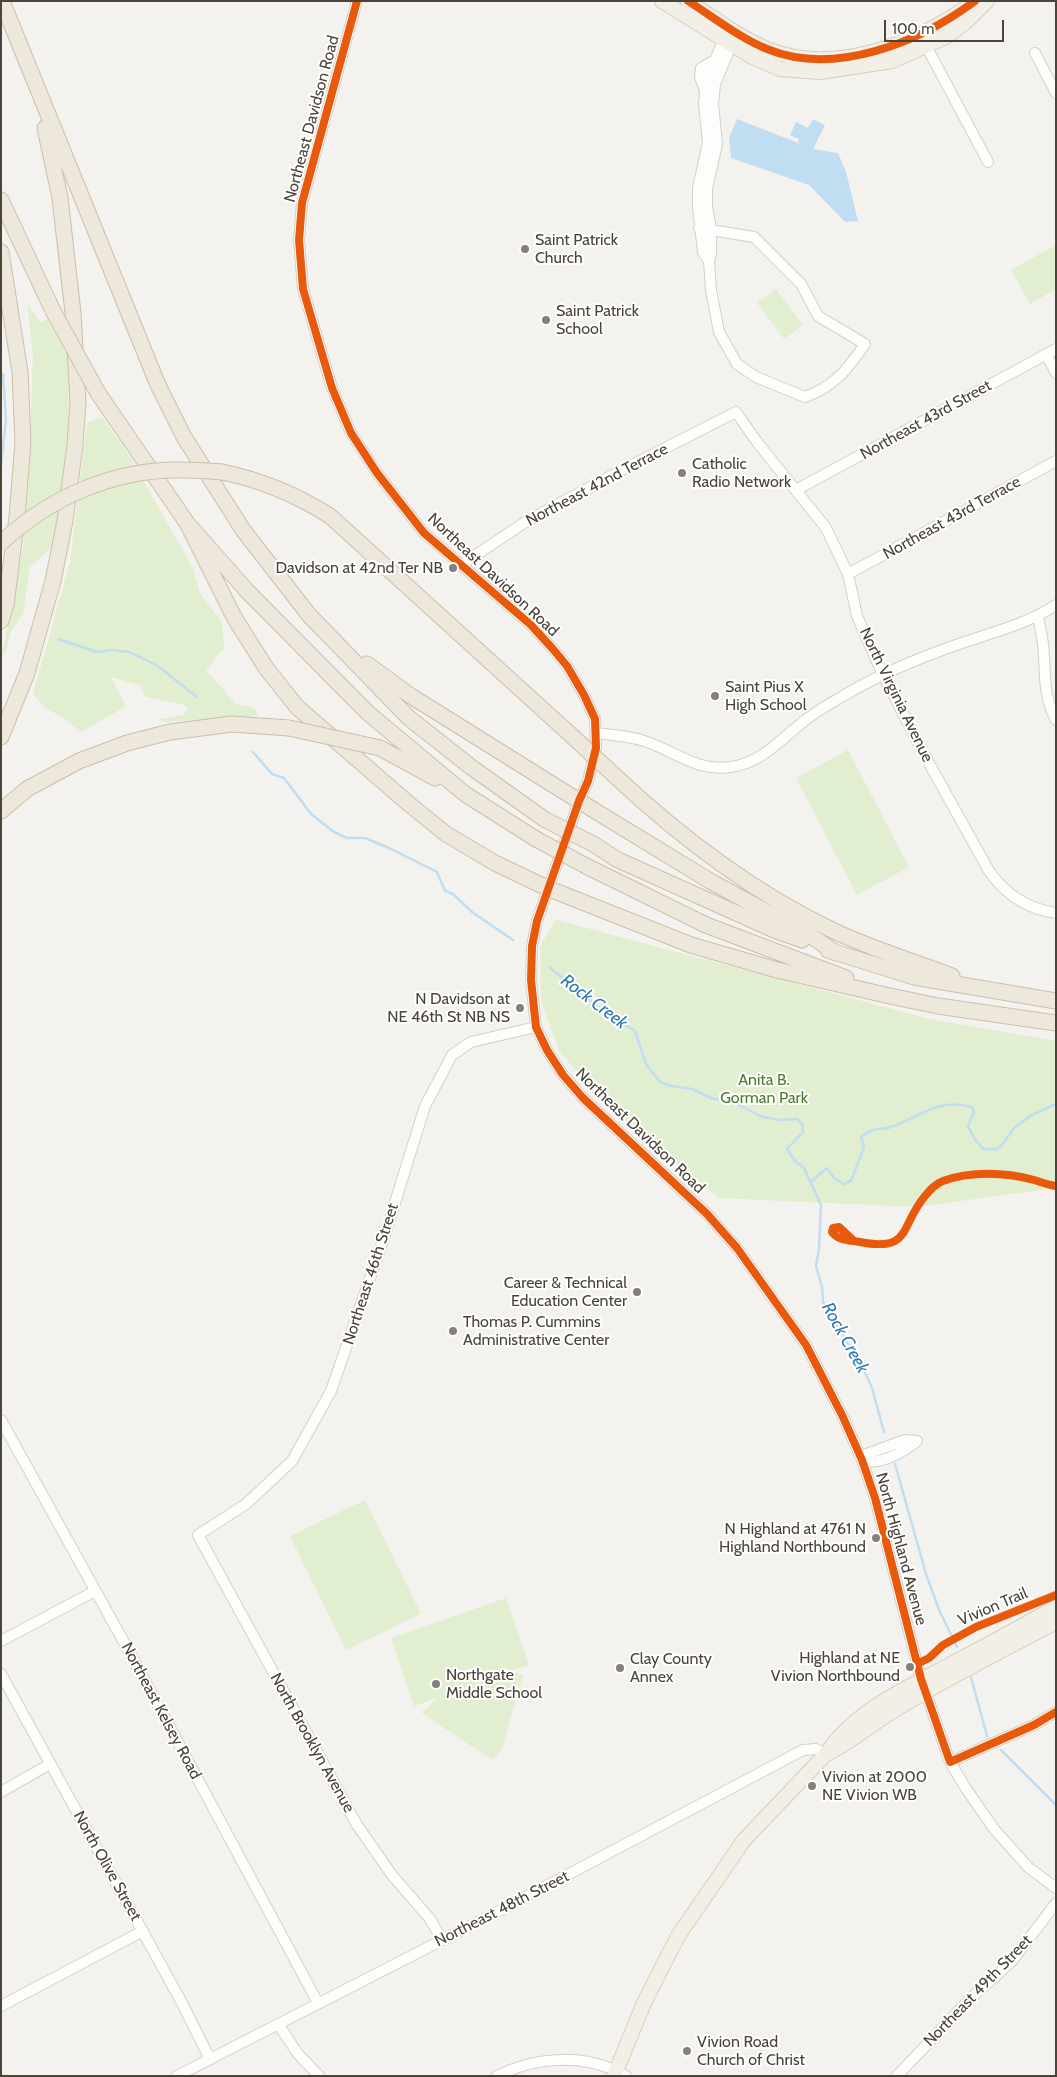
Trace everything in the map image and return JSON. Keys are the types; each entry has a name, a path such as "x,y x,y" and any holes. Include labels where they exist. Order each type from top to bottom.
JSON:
{"highway":[{"path":"5,7 35,85 158,384 184,437 243,530 309,615 409,718 471,767 544,819 616,859 765,926 836,953 914,976 1056,1001"},
{"path":"1,737 27,673 53,581 65,521 75,445 78,402 73,313 60,198 35,85"},
{"path":"1,200 53,311 98,392 187,523 247,591 368,713 465,794"},
{"path":"1,252 20,372 22,442 17,517 6,605 1,621"},
{"path":"1,543 44,510 72,494 109,480 156,471 184,470 222,472 247,477 279,488 308,502 330,516 686,839 736,874 795,911 836,932 986,989"},
{"path":"187,523 234,618 266,668 297,707 446,834 495,863 548,888 691,945 777,970 890,996 968,1011 1056,1023"},
{"path":"309,615 354,653 404,691 578,801 710,881 811,936 836,953"},
{"path":"1,811 27,789 79,761 127,743 170,732 232,724 289,728 380,748 465,794 536,839 586,866 706,925 804,961 890,996"}],"main road":[{"path":"662,1 731,35 802,59 874,52 896,45 948,36 988,1"},
{"path":"688,1 731,35"},
{"path":"923,40 943,22 975,1"},
{"path":"619,2074 644,2003 678,1936 744,1840 826,1754 845,1744 923,1685 1056,1607"},
{"path":"923,1685 1056,1622"}],"street":[{"name":"Northeast Davidson Road","path":"357,1 302,203 299,240 303,289 330,381 351,433 377,473 424,533 531,625 567,666 584,695 595,719 597,733 596,748 588,781 578,801 537,921 532,946 531,980 536,1027 563,1076 583,1098 707,1214 758,1275"},
{"path":"708,261 711,254 711,230 707,206 707,189 717,144 714,94 716,64 731,35"},
{"path":"923,40 988,162"},
{"path":"1034,53 1055,91"},
{"path":"700,228 754,237 801,284 818,316 865,344 836,381 822,391 805,397 756,377 737,364 718,332 708,261 704,252 700,228 698,188 708,143 705,91 700,72 701,68 716,64"},
{"name":"Northeast 43rd Street","path":"796,490 1056,349"},
{"path":"1046,354 1056,373"},
{"name":"Northeast 42nd Terrace","path":"462,565 527,521 736,412"},
{"name":"North Virginia Avenue","path":"736,412 757,442 826,528 848,574 858,616 883,675 989,871 997,882 1015,898 1040,911 1056,913"},
{"name":"Northeast 43rd Terrace","path":"848,574 1056,461"},
{"path":"597,733 641,740 700,765 721,768 732,767 759,758 817,712 883,675 912,661 1038,617 1056,605"},
{"path":"1038,617 1043,645 1044,673 1051,711 1056,720"},
{"name":"Northeast 46th Street","path":"198,1535 246,1504 292,1461 331,1391 381,1247 425,1106 452,1056 471,1042 536,1027"},
{"name":"North Highland Avenue","path":"758,1275 806,1346 842,1415 862,1460 885,1532 923,1685 950,1762 964,1787 994,1829 1029,1868 1056,1888"},
{"name":"Northeast Kelsey Road","path":"1,1420 318,2003"},
{"name":"North Brooklyn Avenue","path":"198,1535 358,1825 392,1875 430,1919 442,1940"},
{"path":"1,1640 95,1590"},
{"name":"North Olive Street","path":"1,1674 143,1931 210,2059"},
{"path":"950,1762 1056,1712"},
{"name":"Northeast 48th Street","path":"176,2076 442,1940 803,1750 816,1749 826,1754"},
{"path":"1,1792 50,1764"},
{"name":"Northeast 49th Street","path":"897,2076 970,1999 1012,1961 1056,1903"},
{"path":"1,2006 143,1931"},
{"path":"278,2024 298,2054 319,2076"},
{"path":"497,2076 524,2064 549,2060 574,2060 619,2074"}],"green space":[{"path":"1056,245 1056,289 1030,304 1011,270"},
{"path":"776,289 803,325 784,339 757,303"},
{"path":"27,304 41,322 47,319 69,359 68,439 54,540 49,550 30,567 23,614 11,631 6,651 2,655 23,547 28,490 33,354"},
{"path":"102,417 128,454 193,568 200,593 222,623 224,648 206,670 236,704 255,708 258,716 165,722 159,719 183,715 188,709 184,705 146,697 140,685 111,677 126,706 82,732 45,708 33,694 70,562 87,423"},
{"path":"848,750 909,867 857,895 796,778"},
{"name":"Anita B. Gorman Park","path":"556,920 930,1019 1056,1041 1056,1188 916,1207 719,1198 608,1107 559,1051 541,1000 540,946"},
{"path":"365,1500 421,1614 346,1650 290,1536"},
{"path":"506,1598 529,1665 512,1671 523,1675 502,1748 493,1759 422,1713 437,1698 414,1706 391,1638"}],"water":[{"path":"737,119 806,146 798,142 799,139 790,135 796,122 808,128 813,119 825,125 813,149 838,153 846,172 858,221 845,222 809,185 731,158 729,138"}],"waterway":[{"path":"1,465 6,419 3,374"},
{"name":"Rock Creek","path":"58,639 97,652 112,650 130,652 158,666 197,697"},
{"name":"Rock Creek","path":"253,752 272,774 284,778 311,814 334,832 347,838 365,838 437,872 445,891 453,894 472,912 513,940"},
{"name":"Rock Creek","path":"549,967 603,1011 635,1031 646,1064 660,1082 671,1086 692,1089 711,1098 735,1103 760,1116 778,1120 797,1119 802,1124 803,1132 787,1149 796,1162 804,1168 821,1205 819,1249 816,1266 822,1287 823,1302 865,1372 872,1388 884,1432"},
{"path":"811,1182 827,1168 834,1178 844,1184 851,1181 864,1147 861,1137 875,1129 889,1128 940,1106 960,1105 972,1107 974,1112 968,1126 974,1138 983,1149 997,1149 1014,1128 1030,1116 1056,1104"},
{"name":"Rock Creek","path":"895,1464 926,1574 940,1612 957,1647"},
{"name":"Rock Creek","path":"971,1677 987,1736"},
{"name":"Rock Creek","path":"1001,1750 1056,1805"}],"cycle path":[{"path":"357,1 302,203 299,240 303,289 332,388 351,433 377,473 424,533 531,625 567,666 595,719 596,748 588,781 579,801 537,921 532,946 531,980 536,1027 547,1050 563,1075 583,1098 707,1214 737,1248 806,1345 842,1415 862,1460 875,1498 921,1679 950,1762 1034,1725 1056,1712"},
{"path":"688,1 737,33 767,49 793,57 820,59 848,57 876,51 903,42 929,30 975,1"},
{"path":"854,1241 839,1227 833,1228 832,1232 841,1239 848,1240 877,1244 897,1240 917,1207 935,1185 953,1178 976,1174 1000,1174 1023,1177 1056,1186"},
{"name":"Vivion Trail","path":"917,1664 929,1658 943,1645 976,1627 1056,1595"}],"place":[{"name":"Saint Patrick Church","path":"525,249"},
{"name":"Saint Patrick School","path":"546,320"},
{"name":"Catholic Radio Network","path":"682,473"},
{"name":"Davidson at 42nd Ter NB","path":"453,568"},
{"name":"Saint Pius X High School","path":"715,696"},
{"name":"N Davidson at NE 46th St NB NS","path":"520,1008"},
{"name":"Career & Technical Education Center","path":"637,1292"},
{"name":"Thomas P. Cummins Administrative Center","path":"453,1331"},
{"name":"N Highland at 4761 N Highland Northbound","path":"876,1538"},
{"name":"Highland at NE Vivion Northbound","path":"910,1667"},
{"name":"Clay County Annex","path":"620,1668"},
{"name":"Northgate Middle School","path":"436,1684"},
{"name":"Vivion at 2000 NE Vivion WB","path":"812,1786"},
{"name":"Vivion Road Church of Christ","path":"687,2051"}]}
